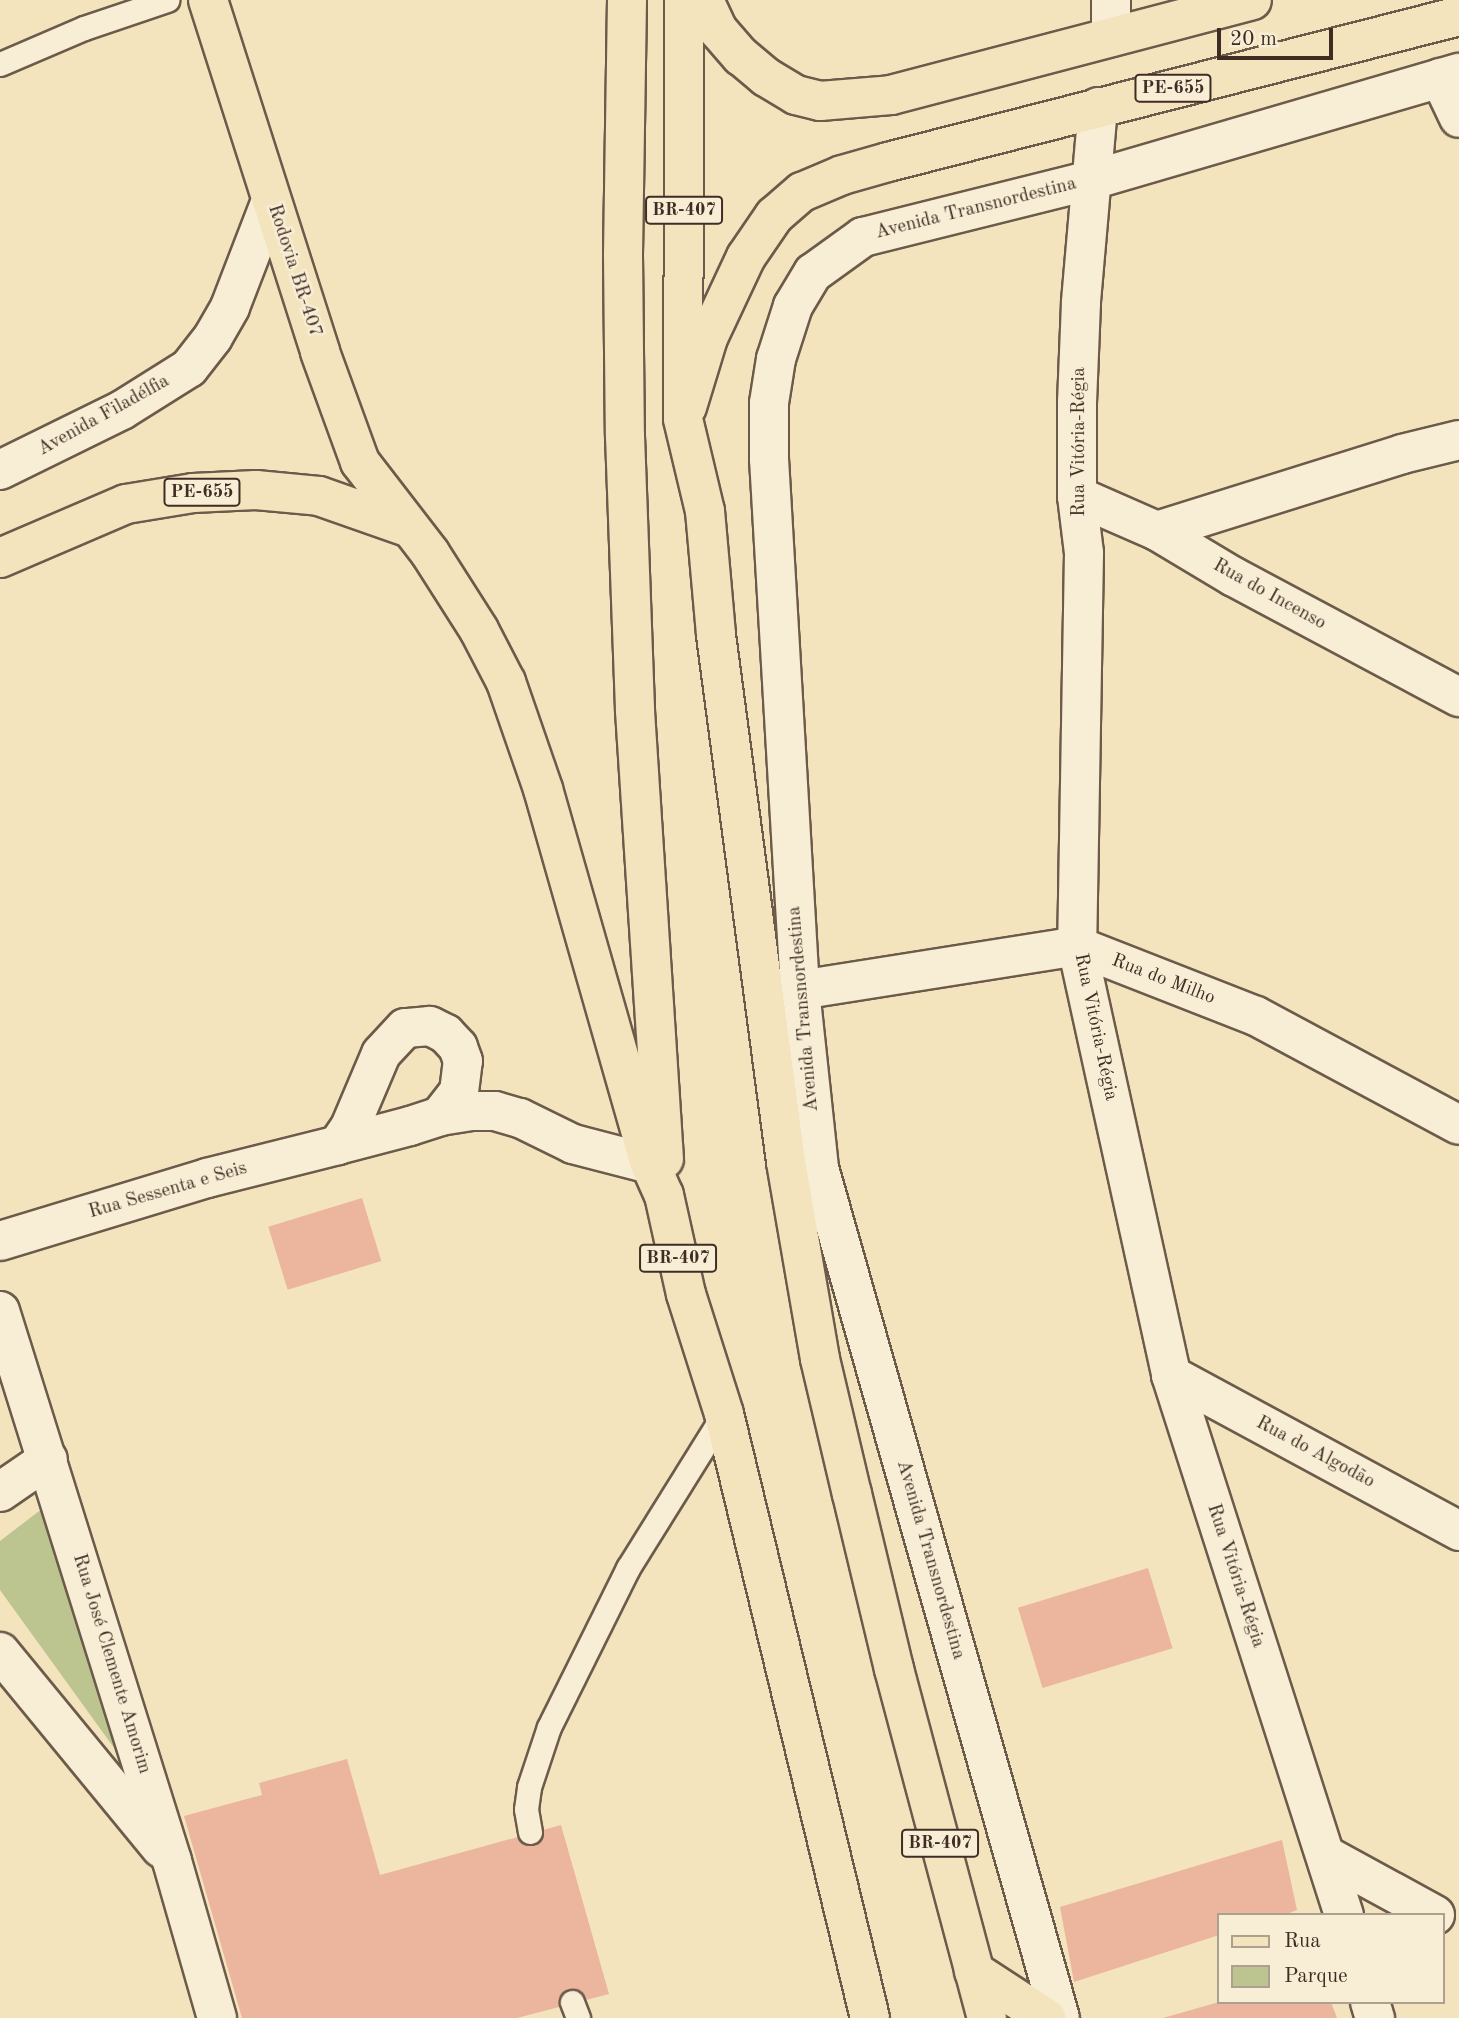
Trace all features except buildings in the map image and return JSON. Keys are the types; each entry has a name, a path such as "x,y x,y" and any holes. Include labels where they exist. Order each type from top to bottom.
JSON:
{"main road":[{"name":"Rodovia BR-407","path":"208,0 271,201 355,451 376,485 410,528"},
{"path":"627,0 623,255 625,450 635,712 663,1139 657,1180"},
{"name":"BR-407","path":"684,0 683,419 705,511 716,635 786,1163 820,1359 894,1669 987,2018"},
{"path":"704,0 719,30 741,56 766,77 796,95 820,101 891,95 1111,18 1252,0"},
{"name":"PE-655","path":"683,419 708,338 746,257 774,216 803,192 842,175 1459,16"},
{"name":"PE-655","path":"0,558 127,504 193,493 256,490 319,496 410,528"},
{"name":"BR-407","path":"410,528 457,593 506,682 543,789 657,1180 686,1294 724,1413 870,2018"},
{"path":"974,1971 1046,2018"}],"street":[{"path":"1450,76 1459,118"},
{"name":"Avenida Transnordestina","path":"1060,2018 819,1168 800,990 769,459 769,403 776,359 793,306 813,273 863,237 1092,180 1450,76"},
{"name":"Rua Vitória-Régia","path":"1098,107 1081,303 1077,496 1084,553 1077,946 1171,1375 1344,1913"},
{"name":"Avenida Filadélfia","path":"0,470 122,410 189,368 213,337 230,306 244,277 271,201"},
{"path":"1157,531 1402,454 1459,440"},
{"name":"Rua do Incenso","path":"1077,496 1157,531 1234,577 1459,698"},
{"path":"800,990 1077,946"},
{"name":"Rua do Milho","path":"1077,946 1256,1016 1459,1125"},
{"path":"338,1145 382,1054 405,1028 430,1026 446,1034 458,1047 463,1061 459,1092 440,1116"},
{"name":"Rua Sessenta e Seis","path":"0,1241 206,1178 440,1116 472,1111 495,1111 520,1118 657,1180"},
{"name":"Rua José Clemente Amorim","path":"0,1311 172,1861 217,2018"},
{"name":"Rua do Algodão","path":"1171,1375 1459,1531"},
{"path":"0,1492 48,1459"},
{"path":"0,1652 172,1861"},
{"path":"1327,1856 1431,1913"}],"lane":[{"path":"0,64 84,28 167,0"},
{"path":"530,1832 526,1809 529,1787 549,1727 628,1568 724,1413"}],"green space":[{"path":"47,1505 117,1752 0,1590 0,1541"}]}
